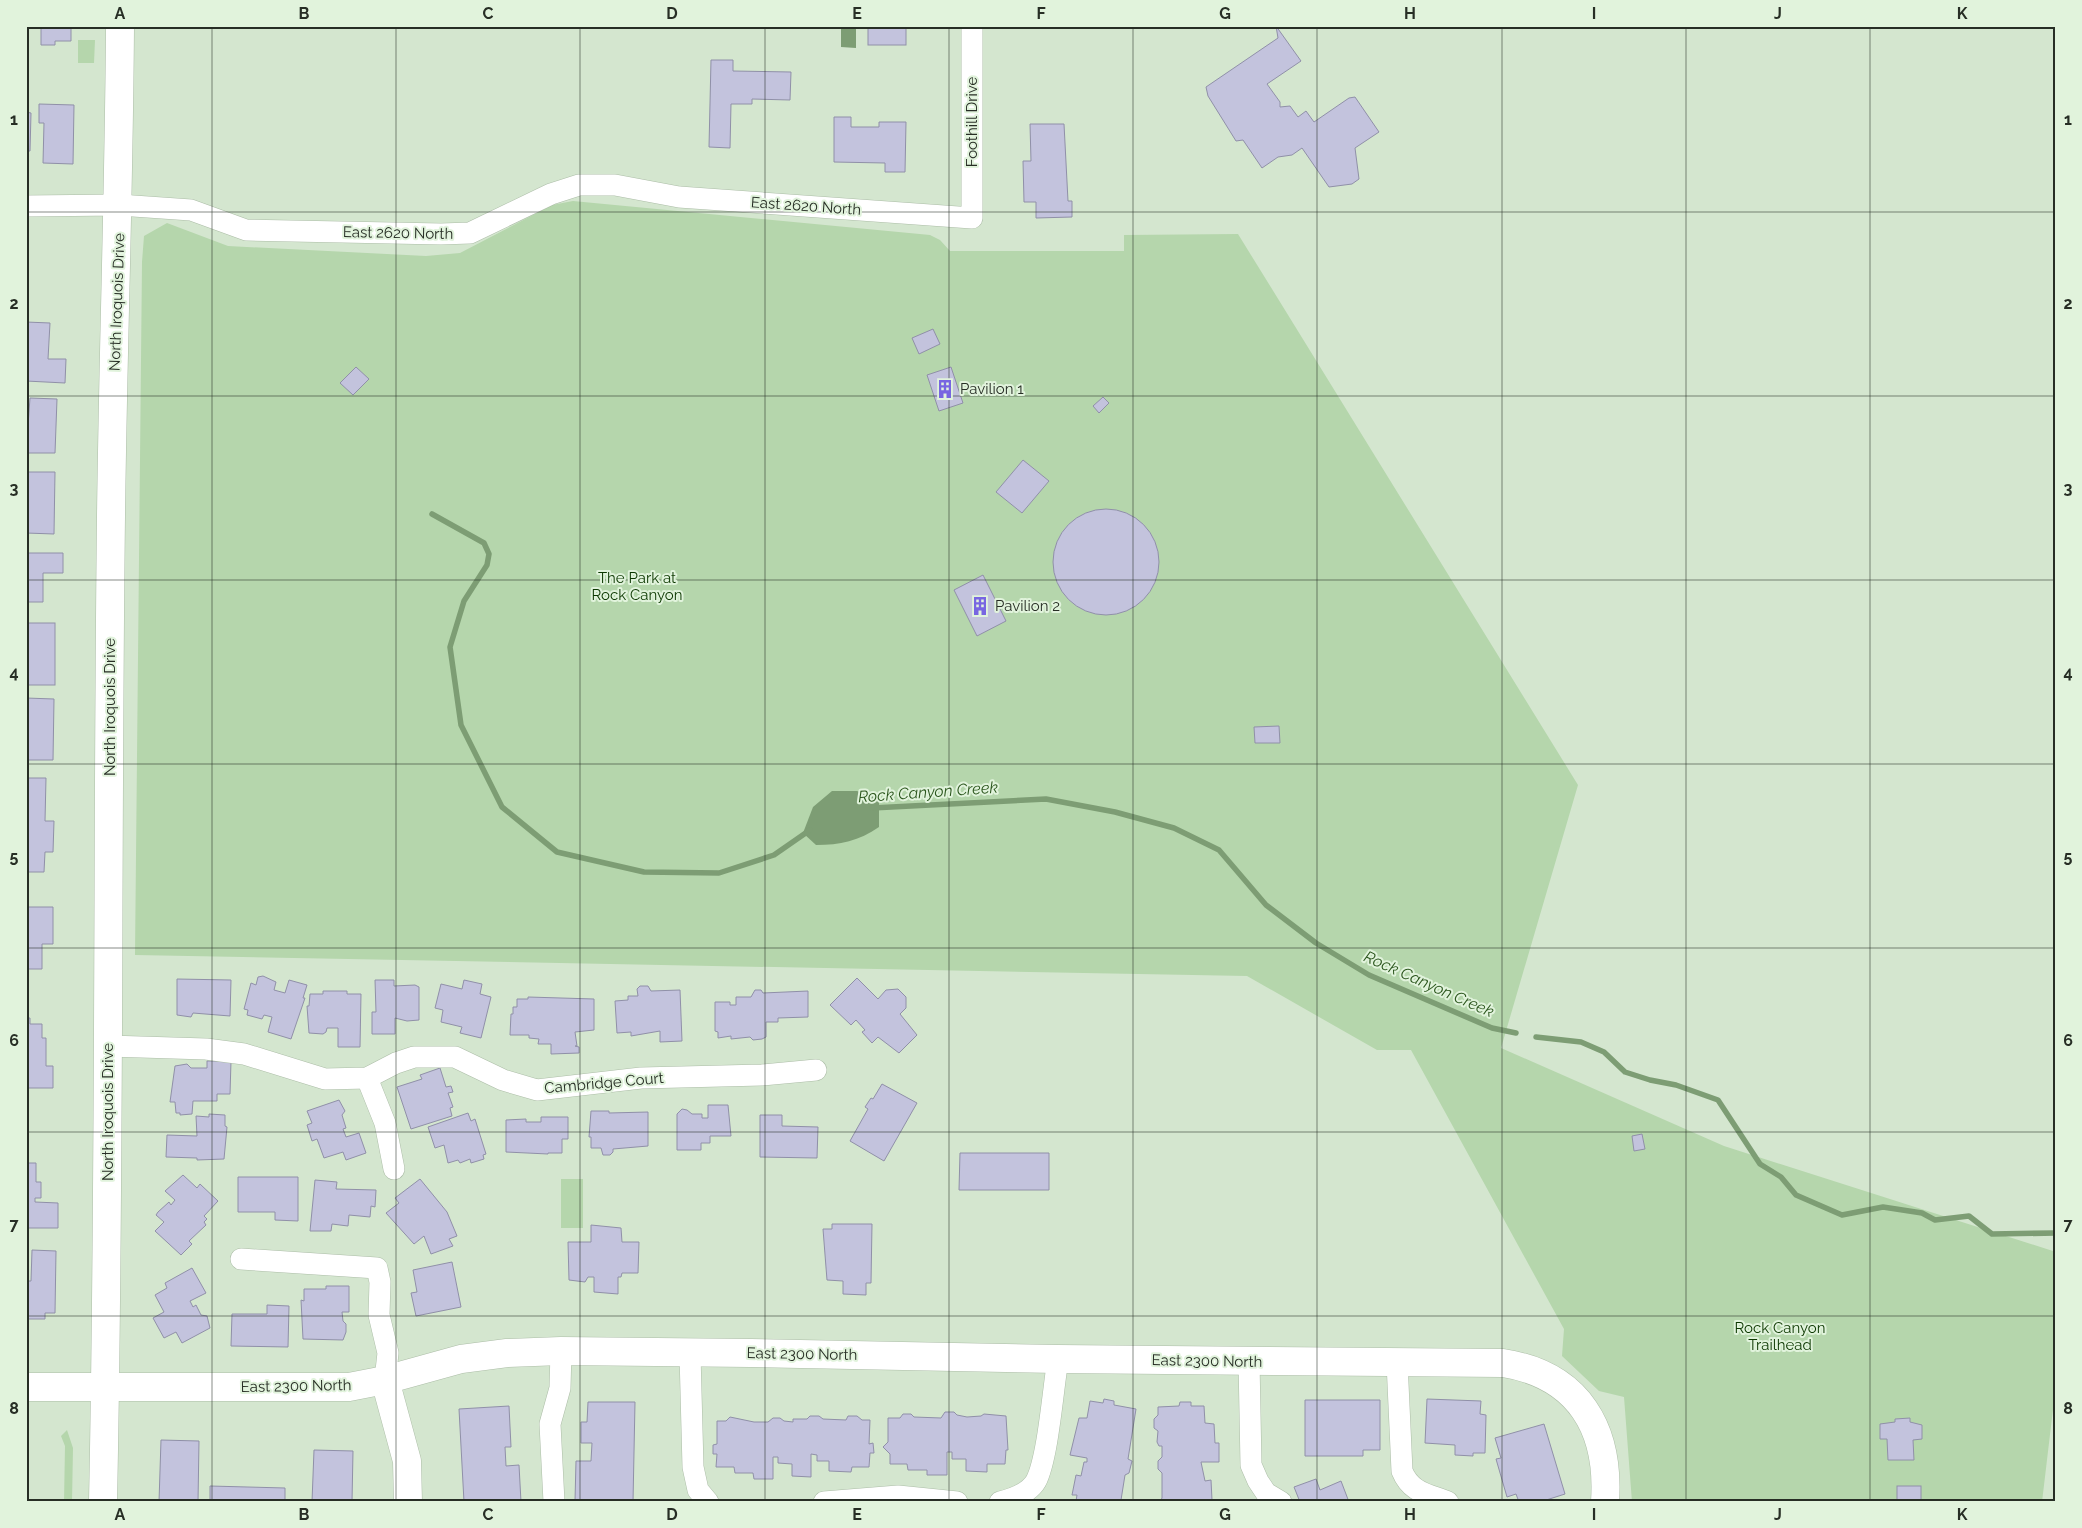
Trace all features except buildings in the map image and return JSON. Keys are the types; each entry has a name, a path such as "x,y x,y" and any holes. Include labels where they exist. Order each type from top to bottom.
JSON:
{"street":[{"name":"North Iroquois Drive","path":"103,1502 111,514 119,205 120,26"},
{"name":"Foothill Drive","path":"972,26 972,218"},
{"name":"East 2620 North","path":"26,206 119,205 191,210 246,230 470,233 552,194 579,185 615,185 678,196 972,218"},
{"name":"Cambridge Court","path":"108,1046 206,1049 244,1054 325,1079 367,1078 396,1063 414,1058 455,1057 503,1080 537,1090 641,1078 762,1075 816,1070"},
{"path":"367,1078 385,1123 394,1169"},
{"path":"241,1259 377,1268 380,1282 379,1315 388,1353 385,1380 407,1461 408,1502"},
{"path":"554,1502 550,1424 560,1388 561,1351"},
{"name":"East 2300 North","path":"26,1387 349,1387 385,1380 461,1359 507,1353 561,1351 1058,1359 1503,1362 1523,1366 1545,1375 1569,1393 1588,1414 1602,1445 1605,1472 1605,1502"},
{"path":"690,1354 693,1467 698,1490 708,1502"},
{"path":"1000,1502 1024,1492 1035,1482 1042,1460 1058,1359"},
{"path":"1249,1361 1251,1465 1266,1493 1281,1502"},
{"path":"1396,1362 1402,1471 1406,1482 1416,1490 1448,1502"},
{"path":"824,1502 898,1496 957,1502"}],"green space":[{"path":"78,40 95,40 94,63 78,63"},
{"name":"The Park at Rock Canyon","path":"573,201 930,235 940,240 950,251 1124,251 1124,235 1238,234 1578,785 1501,1048 1724,1146 2056,1252 2056,1384 2042,1502 1632,1502 1624,1397 1599,1391 1562,1356 1564,1329 1411,1050 1377,1050 1247,976 135,955 142,262 144,236 167,223 228,246 426,256 460,253 552,205"},
{"path":"561,1179 583,1179 583,1228 561,1228"},
{"path":"67,1430 73,1448 72,1502 64,1502 65,1446 61,1436"}],"shaded area":[{"path":"841,26 856,26 856,48 841,47"},
{"path":"832,791 857,791 879,799 879,827 864,836 849,841 816,845 803,833 813,807"}],"waterway":[{"name":"Rock Canyon Creek","path":"432,514 484,543 489,554 487,565 464,601 450,647 461,725 502,807 557,852 644,872 719,873 774,855 810,830"},
{"name":"Rock Canyon Creek","path":"872,808 1046,799 1115,812 1174,828 1219,850 1266,905 1316,943 1369,975 1492,1028 1516,1033"},
{"name":"Rock Canyon Creek","path":"1536,1037 1581,1042 1604,1052 1625,1072 1650,1080 1676,1085 1718,1100 1760,1164 1781,1177 1796,1195 1842,1215 1883,1207 1922,1213 1935,1220 1969,1216 1992,1234 2056,1233"}],"place":[{"name":"Pavilion 1","path":"945,389"},
{"name":"Pavilion 2","path":"980,606"}],"park label":[{"name":"Rock Canyon Trailhead","path":"1780,1336"}]}
